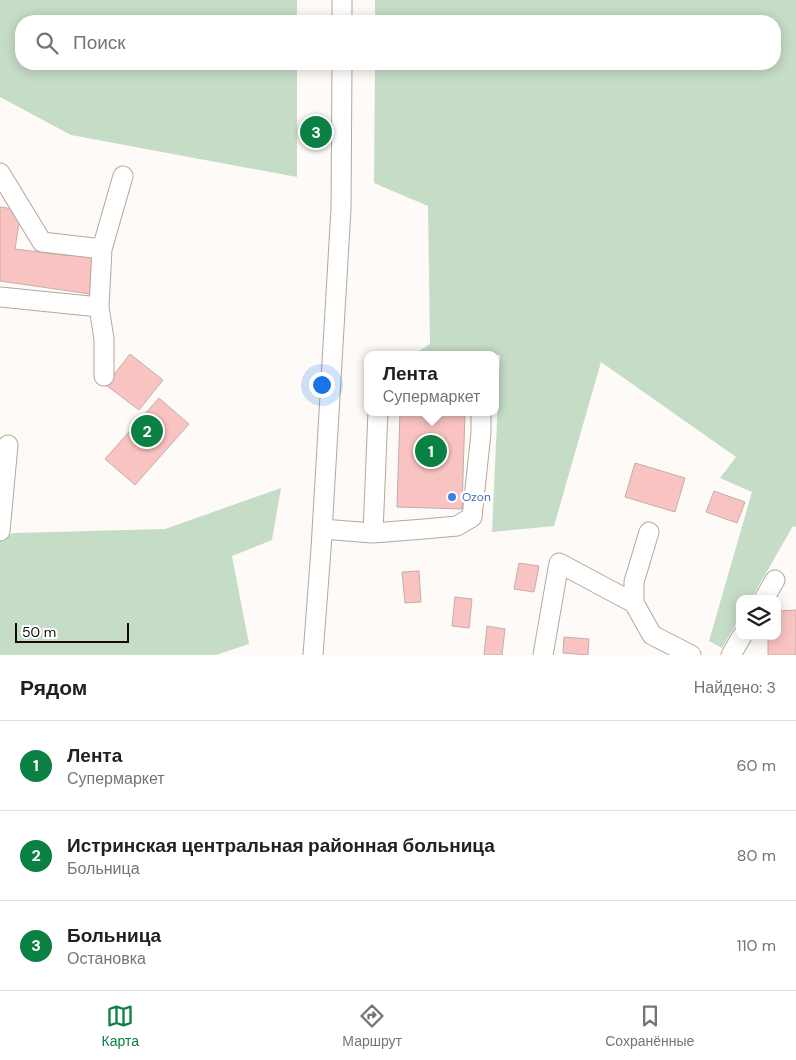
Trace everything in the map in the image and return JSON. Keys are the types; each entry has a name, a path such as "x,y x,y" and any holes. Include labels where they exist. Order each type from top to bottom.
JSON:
{"street":[{"path":"342,0 342,15"},
{"path":"313,655 341,209 342,70"},
{"path":"0,173 42,242 102,249"},
{"path":"104,376 104,339 99,307 102,249 123,176"},
{"path":"0,297 99,307"},
{"path":"373,533 378,416"},
{"path":"322,529 373,533 457,526 472,517 482,433 481,416"},
{"path":"0,531 8,445"},
{"path":"649,532 634,582 634,603 652,635 691,655"},
{"path":"543,655 560,563 634,603"},
{"path":"766,595 775,580"},
{"path":"731,655 740,640"}],"green space":[{"path":"0,0 297,0 297,15 15,15 15,70 297,70 297,177 71,135 0,97"},
{"path":"375,0 796,0 796,527 793,526 753,595 736,595 736,624 722,648 709,641 752,492 720,478 736,457 601,362 554,526 492,532 497,416 499,416 499,351 419,351 430,344 428,206 374,183 375,70 781,70 781,15 375,15"},
{"path":"281,488 272,540 232,556 249,644 216,655 0,655 0,536 15,533 165,529"}],"building":[{"path":"0,207 21,210 15,249 71,256 72,249 95,253 90,294 0,281"},
{"path":"130,354 163,380 139,410 106,385"},
{"path":"159,398 189,424 135,485 105,459"},
{"path":"400,416 465,416 462,509 397,507"},
{"path":"635,463 685,478 675,512 625,497"},
{"path":"714,491 745,502 737,523 706,512"},
{"path":"519,563 539,566 534,592 514,589"},
{"path":"419,571 421,602 405,603 402,572"},
{"path":"455,597 472,599 469,628 452,626"},
{"path":"796,610 796,655 768,655 768,640 781,640 781,611"},
{"path":"487,626 505,629 502,655 484,655"},
{"path":"564,637 589,639 588,655 563,653"}],"place":[{"name":"Больница","path":"316,132"},
{"name":"Истринская центральная районная больница","path":"147,431"},
{"name":"Лента","path":"431,451"},
{"name":"Ozon","path":"452,497"}]}
